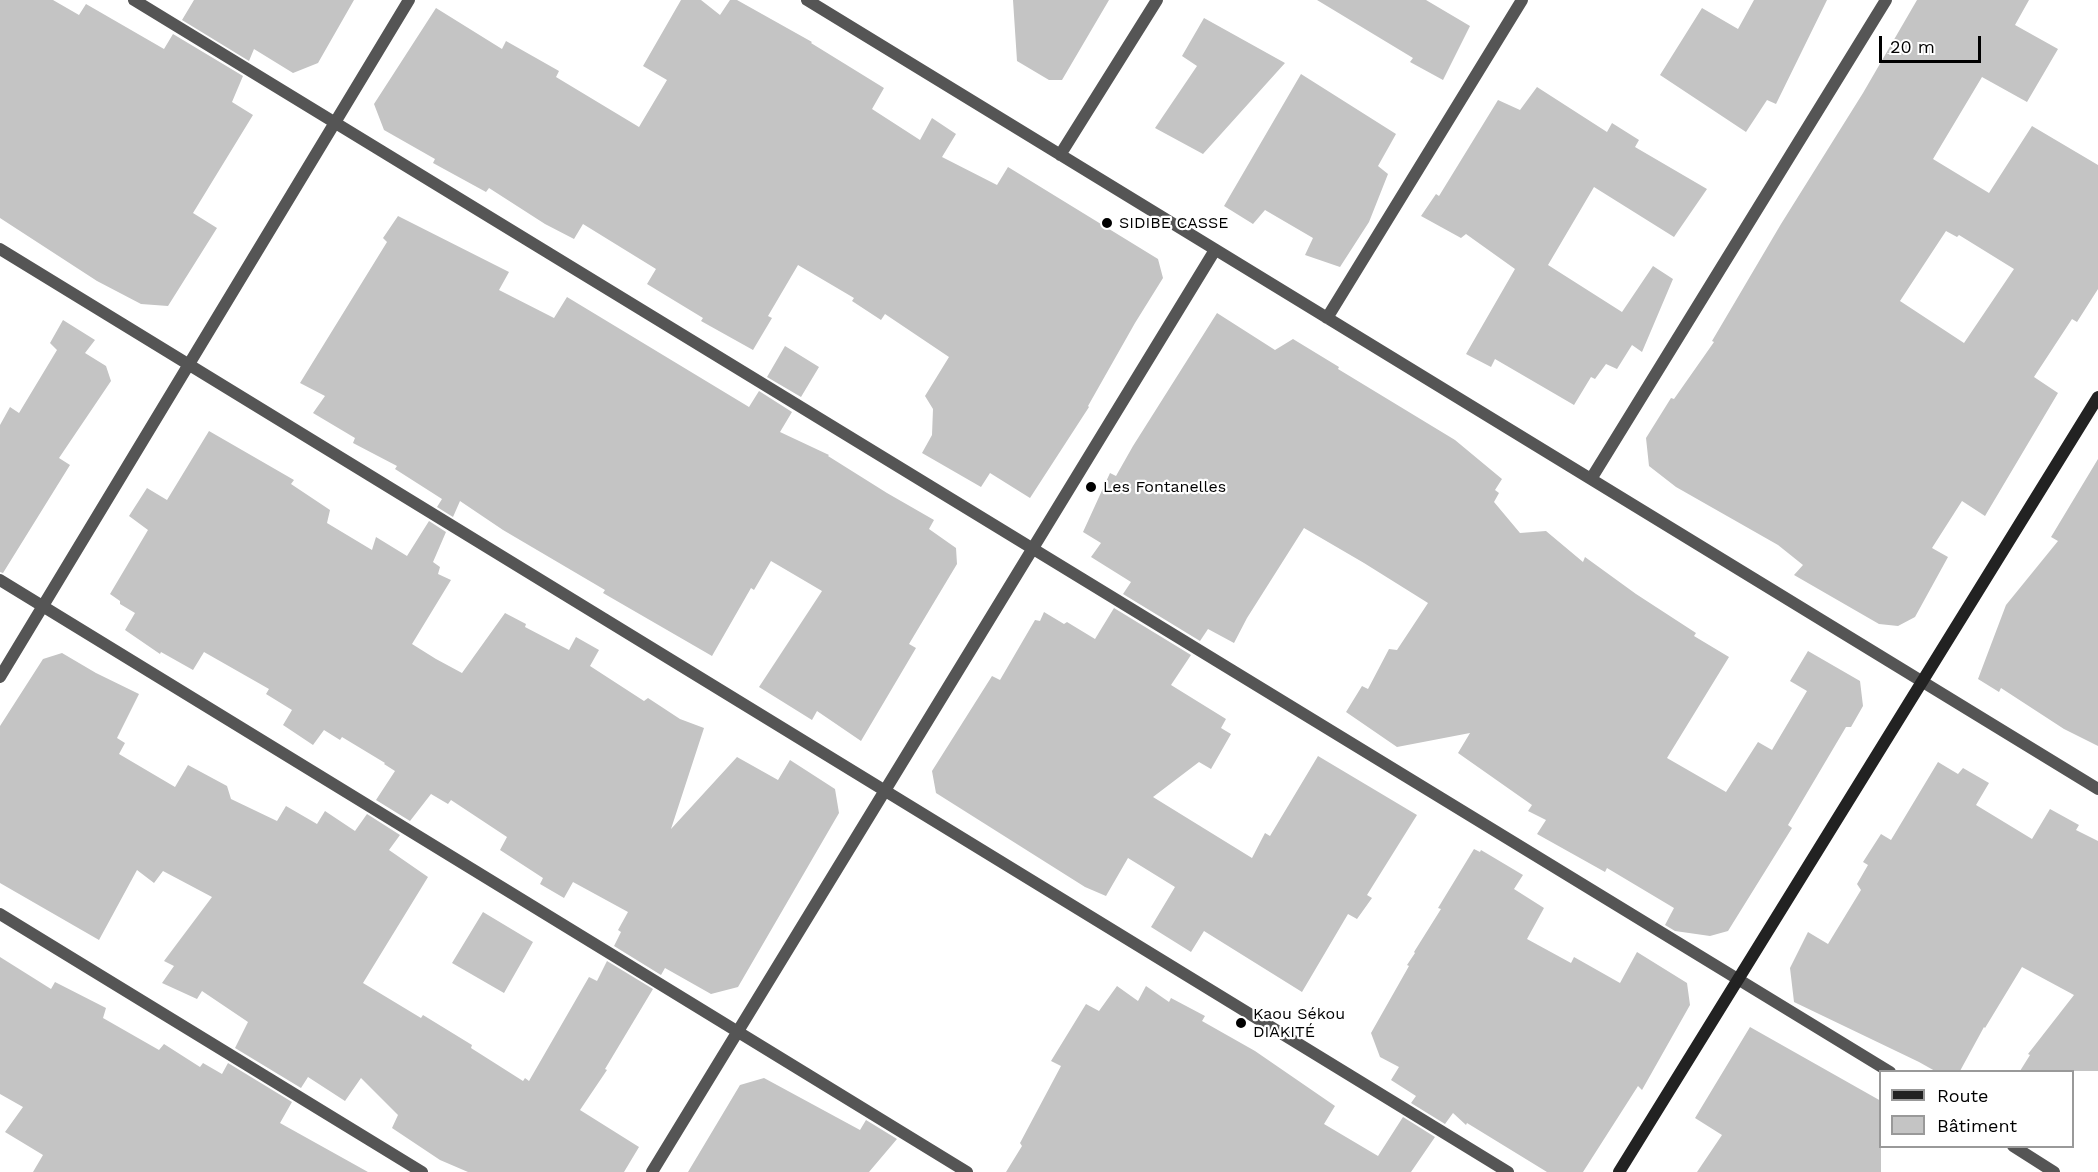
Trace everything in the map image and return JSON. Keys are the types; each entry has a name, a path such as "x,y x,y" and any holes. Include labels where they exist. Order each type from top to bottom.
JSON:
{"street":[{"path":"134,0 1888,1070"},
{"path":"0,677 409,0"},
{"path":"807,0 2098,789"},
{"path":"1060,155 1157,0"},
{"path":"1327,318 1522,0"},
{"path":"1591,479 1886,0"},
{"path":"0,249 1508,1172"},
{"path":"652,1172 1215,250"},
{"path":"1619,1172 2098,397"},
{"path":"0,580 967,1172"},
{"path":"0,914 422,1172"},
{"path":"2016,1148 2054,1172"}],"building":[{"path":"0,0 53,0 79,15 86,4 164,49 173,34 243,76 232,102 253,115 193,213 217,228 168,306 141,304 97,281 0,218"},
{"path":"194,0 354,0 318,63 293,73 254,49 249,61 182,20"},
{"path":"681,0 701,0 720,15 730,0 737,0 812,42 884,88 872,109 920,140 932,118 956,134 942,157 997,185 1008,167 1158,259 1163,278 1135,323 1089,407 1030,498 990,473 981,487 922,453 932,435 933,409 925,396 949,357 885,314 881,320 852,301 854,298 798,265 768,316 772,318 753,350 701,321 703,318 647,284 656,269 583,224 574,239 545,224 489,188 486,192 433,163 435,159 384,130 374,104 436,8 502,49 506,41 559,71 556,77 639,127 667,80 643,66"},
{"path":"1013,0 1109,0 1062,80 1049,80 1017,61"},
{"path":"1317,0 1426,0 1470,26 1443,80 1410,62 1413,58"},
{"path":"1754,0 1827,0 1776,104 1767,100 1746,132 1660,75 1702,8 1738,29"},
{"path":"1917,0 2029,0 2015,25 2058,49 2027,102 1982,77 1933,159 1989,193 2032,126 2098,165 2098,289 2077,322 2072,319 2034,377 2058,393 1985,516 1962,501 1932,548 1948,557 1915,617 1898,626 1879,624 1794,575 1803,565 1778,545 1676,487 1649,466 1646,438 1671,398 1674,399 1714,342 1712,341 1781,224 1863,93","holes":["1946,231 1957,237 1959,235 2014,269 1964,343 1900,301"]},
{"path":"1204,18 1285,63 1203,154 1155,128 1197,66 1182,56"},
{"path":"1301,74 1396,134 1378,166 1388,174 1369,222 1340,267 1305,255 1313,238 1265,210 1253,224 1224,206"},
{"path":"1537,87 1607,132 1612,123 1639,140 1635,147 1707,189 1674,237 1594,187 1548,265 1622,312 1653,266 1673,279 1642,352 1632,345 1617,369 1606,364 1595,379 1591,377 1574,405 1495,359 1491,367 1466,354 1515,269 1466,234 1461,238 1421,216 1436,194 1439,196 1498,100 1520,110"},
{"path":"398,216 509,272 499,290 554,318 567,297 749,407 759,391 792,412 780,432 829,455 934,520 929,529 956,548 957,564 909,644 916,648 861,741 817,711 812,720 759,687 822,591 771,561 754,590 751,588 712,656 603,593 605,590 503,530 460,501 453,517 437,507 442,499 395,469 397,466 353,443 355,438 313,413 325,396 300,383 387,242 383,238"},
{"path":"1217,313 1275,350 1293,339 1455,440 1502,479 1495,490 1499,493 1494,502 1520,533 1546,531 1583,562 1585,557 1696,633 1694,636 1729,657 1667,758 1726,792 1758,742 1772,750 1807,691 1790,681 1808,651 1860,681 1863,706 1851,727 1846,727 1788,825 1792,828 1728,931 1710,936 1675,931 1665,925 1674,908 1607,868 1605,872 1537,834 1546,820 1528,811 1532,805 1458,753 1470,733 1397,747 1346,712 1362,686 1368,689 1389,649 1397,650 1428,603 1364,563 1304,528 1247,618 1234,643 1208,629 1200,641 1123,594 1131,582 1091,557 1101,543 1083,532 1110,473 1116,476"},
{"path":"63,320 95,340 85,353 106,366 111,381 59,458 70,465 3,573 0,572 0,425 10,407 19,413 57,350 50,343"},
{"path":"785,346 819,367 801,397 767,377"},
{"path":"209,431 294,480 291,484 330,510 327,523 372,550 376,537 407,556 429,521 446,532 433,562 440,567 438,574 451,580 412,644 436,659 462,673 505,613 526,624 525,627 569,650 576,637 599,650 590,666 644,701 648,698 680,719 704,728 671,829 737,757 778,780 790,760 835,789 839,813 738,987 711,994 665,968 661,975 614,946 621,932 618,930 628,912 573,882 564,898 540,884 543,878 500,850 507,837 451,800 448,804 431,794 410,821 376,800 395,771 385,763 342,737 340,740 324,730 313,745 283,725 292,710 266,694 269,689 204,652 193,670 161,652 160,654 125,630 135,613 120,604 120,601 110,594 148,530 129,516 147,488 167,500"},
{"path":"2098,459 2098,746 2064,729 2001,688 1999,692 1978,679 2006,605 2058,541 2051,537"},
{"path":"1114,608 1191,655 1171,685 1226,719 1221,728 1231,734 1211,769 1199,762 1153,797 1252,858 1265,833 1270,836 1318,756 1417,815 1367,895 1372,898 1357,919 1348,914 1302,992 1204,931 1191,952 1151,927 1175,887 1128,858 1106,896 1085,887 936,793 932,771 992,676 1000,680 1035,620 1040,621 1044,612 1064,624 1067,622 1095,639"},
{"path":"62,653 139,694 117,738 125,743 119,754 175,787 188,765 227,786 231,799 277,821 286,806 317,824 325,811 355,831 367,814 400,835 389,850 428,877 363,983 421,1018 423,1015 472,1045 471,1048 523,1081 525,1078 529,1081 589,977 597,981 607,961 653,989 605,1069 607,1070 580,1110 639,1147 624,1172 468,1172 440,1160 392,1128 398,1115 361,1078 345,1101 308,1077 301,1088 235,1048 248,1022 202,991 197,999 162,983 174,966 164,961 212,897 163,871 154,883 137,870 99,940 0,883 0,726 43,659"},
{"path":"1938,762 1958,774 1963,768 1989,783 1976,805 2032,839 2050,809 2079,825 2076,830 2098,841 2098,1071 2021,1070 2030,1055 2028,1054 2074,995 2022,967 1984,1027 1961,1070 1933,1070 1794,1002 1790,968 1808,932 1828,944 1861,890 1857,884 1868,865 1863,862 1881,834 1891,840"},
{"path":"1474,849 1480,852 1481,850 1523,875 1514,889 1544,908 1527,939 1571,963 1574,957 1620,983 1637,952 1687,983 1690,1005 1642,1090 1638,1086 1583,1172 1547,1172 1467,1123 1466,1125 1453,1113 1445,1124 1411,1103 1416,1096 1391,1080 1399,1067 1380,1057 1371,1033 1409,966 1407,965 1414,952 1441,909 1438,908"},
{"path":"483,912 533,942 504,993 452,963"},
{"path":"0,957 51,989 55,982 106,1008 103,1018 159,1050 164,1044 200,1067 203,1063 222,1074 228,1063 292,1102 280,1123 368,1172 33,1172 43,1155 5,1132 23,1107 0,1094"},
{"path":"1117,986 1138,1001 1146,986 1169,1002 1171,998 1205,1016 1202,1021 1255,1051 1335,1106 1324,1124 1378,1156 1403,1117 1435,1137 1411,1172 1006,1172 1022,1146 1020,1143 1061,1066 1051,1061 1086,1004 1099,1011"},
{"path":"1750,1027 1879,1100 1881,1172 1697,1172 1722,1135 1695,1118"},
{"path":"764,1078 860,1130 866,1120 897,1139 869,1172 688,1172 740,1085"}],"place":[{"name":"SIDIBE CASSE","path":"1107,223"},
{"name":"Les Fontanelles","path":"1091,487"},
{"name":"Kaou Sékou DIAKITÉ","path":"1241,1023"}]}
